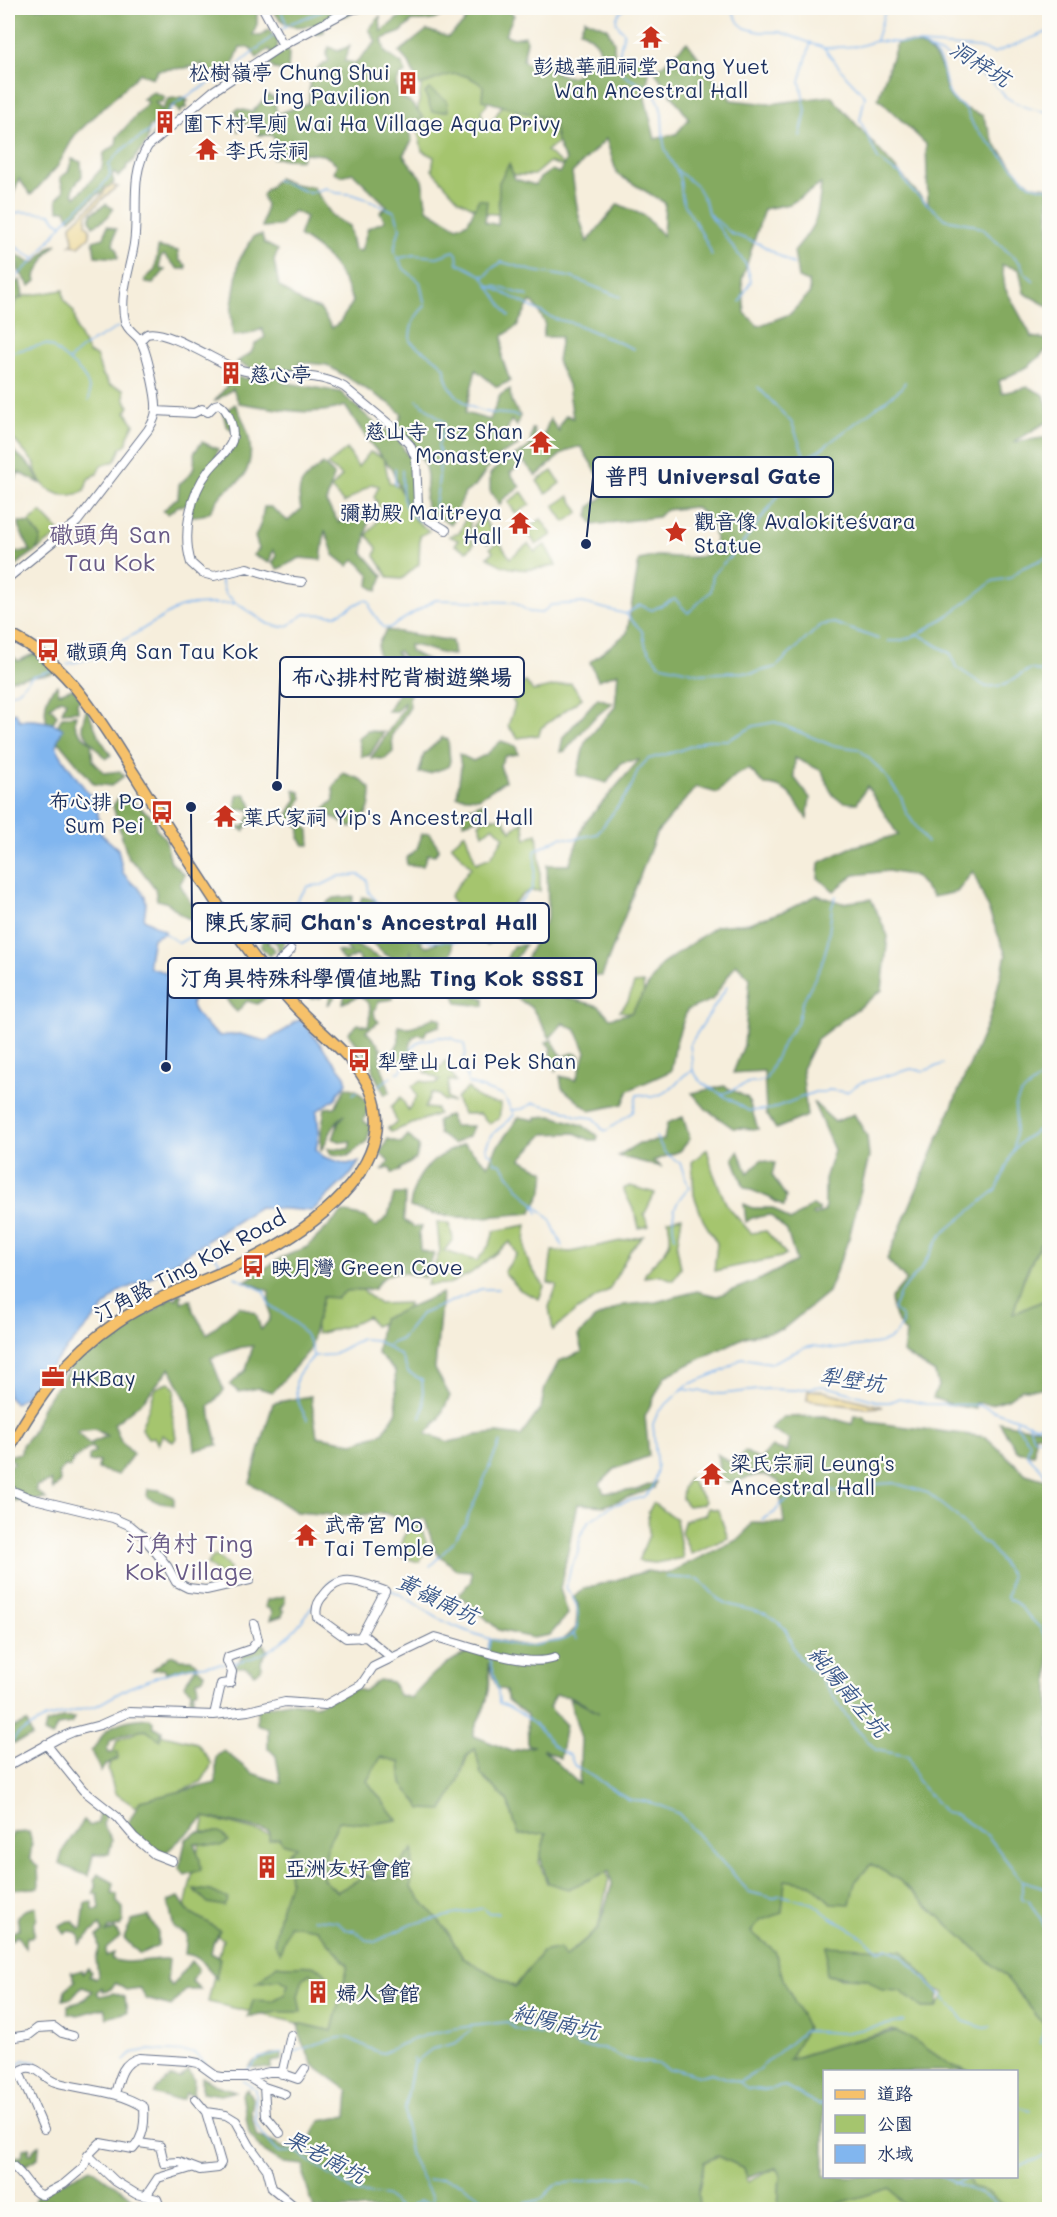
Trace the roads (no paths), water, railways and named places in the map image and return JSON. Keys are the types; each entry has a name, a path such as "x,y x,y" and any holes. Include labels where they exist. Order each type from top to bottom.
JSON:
{"main road":[{"name":"汀角路 Ting Kok Road","path":"8,634 36,650 56,666 75,686 109,734 265,978 352,1063 368,1086 377,1121 375,1141 368,1158 350,1185 330,1206 283,1242 241,1264 143,1307 93,1339 68,1362 39,1398 8,1450"}],"street":[{"path":"263,8 283,45"},
{"path":"8,578 77,522 148,430 156,411 149,370 140,340 127,328 124,314 125,289 134,243 136,192 141,157 148,146 213,91 283,45 349,10 361,8"},
{"path":"140,340 147,334 162,334 232,367 256,372 320,378 334,381 344,387 407,441 416,459 420,511 426,519 446,530"},
{"path":"156,411 194,412 202,409 208,412 214,405 219,404 227,412 233,438 196,493 187,530 191,563 202,573 219,576 247,568 302,582"},
{"path":"265,978 291,950"},
{"path":"8,1489 30,1498 113,1518 131,1526 142,1535 167,1566 176,1582 188,1588 206,1590 250,1580"},
{"path":"360,1638 385,1591 351,1580 342,1580 320,1599 316,1608 317,1617 346,1638 360,1638 366,1637 392,1658"},
{"path":"214,1715 221,1684 230,1683 232,1672 227,1661 228,1657 251,1649 258,1640 254,1624"},
{"path":"8,1766 46,1744 129,1712 214,1715 248,1711 285,1702 325,1705 361,1685 373,1667 435,1637 522,1661 555,1659"},
{"path":"46,1744 83,1790 117,1816 134,1837 154,1854 172,1861"},
{"path":"8,2038 29,2035 38,2028 54,2027 62,2033 73,2036"},
{"path":"282,2074 291,2035"},
{"path":"115,2094 121,2072 133,2059 139,2058 198,2063 216,2076 248,2077 269,2072 298,2079 305,2069"},
{"path":"8,2083 18,2072 26,2068 39,2071 52,2081 115,2094 144,2107 146,2123 139,2143 133,2149 100,2143 88,2155 84,2168 64,2184 41,2195 34,2193 14,2166 8,2163"},
{"path":"18,2072 44,2129"},
{"path":"248,2077 264,2087 285,2094"},
{"path":"264,2087 266,2116 280,2133"},
{"path":"139,2143 160,2146 164,2163 179,2162 200,2170 215,2169 221,2163 206,2112 195,2099"},
{"path":"206,2112 226,2115 236,2121 250,2146 267,2169 272,2188 299,2210"},
{"path":"88,2155 115,2181 136,2194 157,2199 160,2210"},
{"path":"146,2196 158,2178 191,2168"}],"water":[{"path":"15,712 20,721 43,721 63,729 57,742 58,751 96,802 101,834 118,849 123,873 145,896 144,919 165,931 153,938 150,968 165,972 174,980 186,978 198,981 200,987 192,1001 194,1010 220,1036 239,1034 266,1041 287,1029 294,1022 300,1020 303,1022 345,1076 347,1083 336,1098 317,1111 319,1132 316,1150 324,1157 346,1164 359,1162 352,1173 312,1211 259,1207 150,1278 118,1292 21,1400 14,1403 8,1397 8,715"}],"waterway":[{"path":"280,8 286,23"},
{"path":"280,30 291,23 331,8"},
{"path":"625,8 616,20 624,32 619,54 620,68 627,77 648,87 660,104 665,148 679,176 683,200 712,256"},
{"name":"洞梓坑","path":"733,8 739,23 745,28 760,32 780,32 824,48 859,46 876,41 979,48 994,53 1050,31"},
{"path":"876,40 886,8"},
{"path":"8,285 35,259 70,215 100,189 110,175 109,165 125,147 149,131 178,102 233,69 274,35"},
{"path":"800,137 806,111 800,81 811,42"},
{"path":"918,43 936,55 943,69 949,93 958,104 966,109 974,127 1030,185 1050,189"},
{"path":"824,48 865,96 860,120 878,159 895,172 900,173 911,190 945,219 971,224 984,230 1020,263 1025,273 1034,281"},
{"name":"洞梓坑","path":"931,50 953,59 988,80 1016,103 1050,112"},
{"path":"677,170 697,187 705,201 708,213 747,266 751,281 740,302"},
{"path":"276,180 310,193 326,188 337,193 354,195 395,212 400,228 395,252 404,269 420,282 425,306 413,322 410,341 445,368 447,381 460,399 484,412 518,416"},
{"path":"8,214 23,212 51,214 61,224"},
{"path":"709,214 732,234 760,244 793,264"},
{"path":"8,241 34,258"},
{"path":"400,258 413,255 437,257 454,251 457,254 458,263 483,276 502,262 533,271 570,277 620,297"},
{"path":"483,276 488,285 555,319 573,323 634,349"},
{"path":"488,285 509,316"},
{"path":"494,286 528,296"},
{"path":"70,360 86,345 118,327"},
{"path":"8,353 46,344 52,347 84,376 90,391 89,400"},
{"path":"806,457 817,452 902,388 905,382"},
{"path":"626,614 640,605 652,610 675,599 688,613 711,591 713,574 739,548 805,458 792,423 758,387"},
{"path":"417,400 444,422 438,446 440,467 434,510"},
{"path":"395,468 395,486"},
{"path":"402,470 402,493 405,506 408,512 421,521"},
{"path":"888,641 900,641 919,634 953,612 993,581 1010,578 1022,568 1050,556"},
{"path":"220,578 225,594 233,600 233,604"},
{"path":"67,664 94,658 178,608 189,605 236,603 268,624 282,627 305,614 336,615 364,600 369,601 371,610 384,628 389,628 435,600 514,602 529,612 542,613 551,605 583,603 626,614 642,631 646,647 659,664 701,674 753,673 776,667 821,625 834,623 878,639"},
{"path":"920,635 951,654 956,667 986,687 1004,685 1030,669 1050,674"},
{"path":"8,695 19,690 32,676 53,670"},
{"path":"263,939 267,934 261,929 260,913 266,905 291,905 308,886 322,885 340,876 359,875 367,880 369,893 396,932 432,941 478,942 491,937 507,923 519,902 532,889 535,851 561,837 572,839 597,834 630,790 638,770 648,759 707,740 728,740 754,726 775,722 831,745 859,749 881,770 901,797 906,812 927,843"},
{"path":"723,1094 750,1082 766,1079 785,1039 797,1024 802,1003 821,966 828,942 832,906 836,896"},
{"path":"233,911 265,906"},
{"path":"164,933 179,943 191,936 203,933 221,919"},
{"path":"693,1070 690,1044 727,987"},
{"path":"397,1072 400,1072 413,1047 420,1041 441,1037 451,1038 464,1044 466,1054 463,1060 468,1083 504,1096 514,1115 492,1135 486,1147 487,1152 493,1156 495,1163 500,1163 520,1190 550,1219 562,1246"},
{"name":"黃嶺南坑","path":"388,1589 445,1621 494,1640 529,1646 559,1641 571,1636 577,1626 577,1609 575,1601 566,1588 581,1534 589,1521 613,1505 643,1497 652,1489 657,1470 653,1424 658,1412 687,1385 725,1370 742,1358 771,1363 804,1348 814,1346 835,1349 880,1343 897,1333 902,1324 902,1317 893,1309 900,1293 921,1269 941,1235 997,1189 1014,1149 1015,1106 1020,1095 1042,1077 1050,1060"},
{"path":"512,1110 522,1109 534,1103 567,1111 576,1116 594,1118 606,1131 633,1112 637,1095 643,1094 651,1097 670,1090 685,1075 693,1071 701,1082 749,1111 772,1109 815,1092 829,1090 847,1092 860,1083 911,1069 924,1071 943,1064"},
{"path":"378,1086 391,1077"},
{"path":"353,1094 357,1092"},
{"name":"黃嶺南坑","path":"1015,1149 1024,1139 1050,1122"},
{"path":"656,1137 665,1153 680,1163 689,1188 679,1199 674,1211 675,1237"},
{"path":"534,1205 538,1213"},
{"path":"205,1242 223,1267"},
{"path":"235,1277 264,1291 270,1306 292,1320 304,1333 309,1340 313,1356 331,1355 361,1339 376,1340 401,1356 408,1372 422,1380 424,1406 421,1418"},
{"path":"388,1345 401,1339 421,1314 481,1289 498,1289"},
{"path":"308,1420 298,1400 296,1383 300,1372 313,1357"},
{"name":"犁壁坑","path":"682,1389 721,1394 767,1389 795,1390 822,1386 880,1402 890,1402 899,1398 926,1404 978,1405 1036,1426 1050,1422"},
{"path":"1015,1418 1017,1426 1030,1442 1027,1454 1046,1478 1050,1503"},
{"path":"1029,1424 1033,1438 1045,1440 1050,1454"},
{"path":"430,1566 451,1545 465,1524 500,1442"},
{"path":"762,1519 774,1513 782,1503 795,1495 813,1494 830,1489 836,1492 852,1493 877,1484 894,1483 928,1493 953,1513 983,1543 989,1545 1011,1576 1007,1598 1016,1603 1041,1629 1050,1647"},
{"name":"黃嶺南坑","path":"324,1590 336,1578 352,1577"},
{"name":"純陽南左坑","path":"666,1577 699,1579 718,1599 727,1604 766,1614 779,1623 786,1630 800,1659 820,1677 852,1724 876,1750 908,1756 917,1780 945,1813 956,1815 988,1836 1022,1881 1022,1899 1028,1900 1042,1921 1046,1932 1047,2008 1041,2043"},
{"name":"黃嶺南坑","path":"231,1663 258,1656 280,1643 298,1626 314,1604"},
{"path":"573,1634 577,1639"},
{"path":"488,1650 490,1640"},
{"path":"488,1655 499,1703 516,1711 539,1728 551,1743 570,1755 574,1765 630,1800 655,1804 679,1814 749,1892 773,1898 780,1895 814,1904 880,1951 887,1948 902,1956 959,2013 963,2021 984,2028 991,2027"},
{"name":"黃嶺南坑","path":"8,1746 18,1734 46,1718 96,1706 128,1688 188,1667 224,1664"},
{"path":"1023,1881 1050,1892"},
{"path":"312,1919 336,1921 345,1929 355,1931 366,1940 377,1941 412,1924 483,1908 489,1913 498,1913"},
{"path":"739,2082 753,2074 804,2031 844,2033 905,2021"},
{"name":"純陽南坑","path":"291,2053 328,2040 343,2038 384,2053 413,2039 428,2035 508,2022 521,2031 561,2037 580,2047 603,2048 623,2058 658,2064 669,2070 675,2069 699,2076 711,2073 739,2082 747,2088 763,2090 785,2086 819,2105 823,2104"},
{"path":"21,2032 29,2029"},
{"path":"414,2063 432,2049 456,2043 471,2030"},
{"name":"純陽南坑","path":"124,2061 132,2053 148,2050 196,2054 205,2063"},
{"name":"純陽南坑","path":"245,2073 259,2058 284,2053"},
{"path":"414,2058 405,2110 407,2136 411,2157 432,2198 431,2210"},
{"path":"8,2077 23,2060 35,2062 46,2072"},
{"name":"果老南坑","path":"243,2081 255,2089 256,2123 277,2151 298,2153 356,2193 386,2196 399,2208 405,2210"},
{"path":"1018,2106 1030,2111"},
{"path":"1018,2167 1050,2154"},
{"path":"428,2180 443,2178 462,2184 482,2198 509,2208 542,2199 556,2184 635,2176 651,2183"},
{"name":"純陽南坑","path":"944,2178 991,2199 1003,2210"},
{"path":"955,2183 969,2178"},
{"name":"果老南坑","path":"406,2210 420,2201 438,2205 441,2210"},
{"path":"1034,2210 1050,2204"}],"place":[{"name":"彭越華祖祠堂 Pang Yuet Wah Ancestral Hall","path":"651,37"},
{"name":"松樹嶺亭 Chung Shui Ling Pavilion","path":"408,83"},
{"name":"圍下村旱廁 Wai Ha Village Aqua Privy","path":"165,122"},
{"name":"李氏宗祠","path":"207,149"},
{"name":"慈心亭","path":"231,373"},
{"name":"慈山寺 Tsz Shan Monastery","path":"541,442"},
{"name":"彌勒殿 Maitreya Hall","path":"520,523"},
{"name":"觀音像 Avalokiteśvara Statue","path":"676,532"},
{"name":"普門 Universal Gate","path":"586,544"},
{"name":"䃟頭角 San Tau Kok","path":"48,650"},
{"name":"布心排村陀背樹遊樂場","path":"277,786"},
{"name":"陳氏家祠 Chan's Ancestral Hall","path":"191,807"},
{"name":"布心排 Po Sum Pei","path":"162,812"},
{"name":"葉氏家祠 Yip's Ancestral Hall","path":"225,816"},
{"name":"犁壁山 Lai Pek Shan","path":"359,1060"},
{"name":"汀角具特殊科學價值地點 Ting Kok SSSI","path":"166,1067"},
{"name":"映月灣 Green Cove","path":"253,1266"},
{"name":"HKBay","path":"53,1377"},
{"name":"梁氏宗祠 Leung's Ancestral Hall","path":"712,1474"},
{"name":"武帝宮 Mo Tai Temple","path":"306,1535"},
{"name":"亞洲友好會館","path":"267,1867"},
{"name":"婦人會館","path":"318,1992"}],"district":[{"name":"䃟頭角 San Tau Kok","path":"110,547"},
{"name":"汀角村 Ting Kok Village","path":"189,1556"}]}
